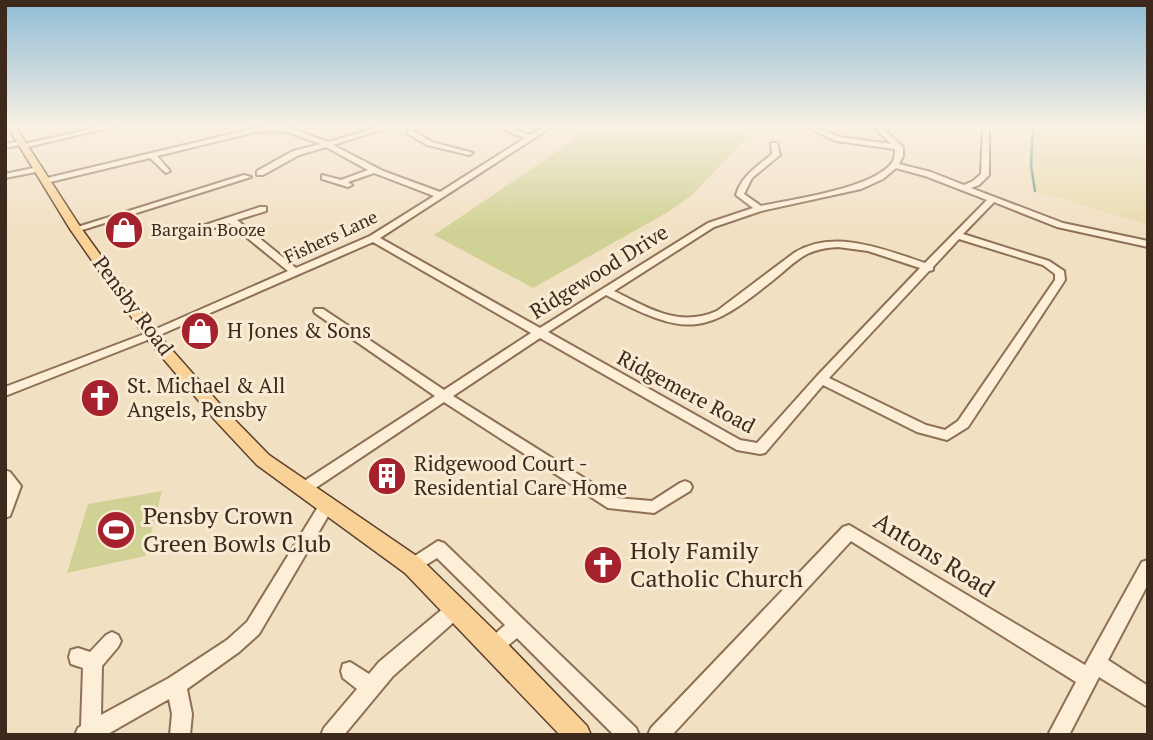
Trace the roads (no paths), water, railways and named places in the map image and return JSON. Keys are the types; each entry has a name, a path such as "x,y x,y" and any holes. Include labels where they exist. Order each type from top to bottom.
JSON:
{"main road":[{"name":"Pensby Road","path":"32,161 76,229 151,335 220,415 263,460 413,566 494,646 571,732"}],"street":[{"path":"46,181 133,161"},
{"path":"156,161 166,171"},
{"path":"260,173 282,161"},
{"path":"358,161 375,170 441,195"},
{"name":"Fishers Lane","path":"5,392 151,335 373,238 495,161"},
{"path":"759,209 740,195 748,176 769,161"},
{"path":"897,161 895,165 1060,225 1148,244"},
{"path":"964,188 985,175 985,161"},
{"name":"Ridgewood Drive","path":"303,489 539,333 711,225 759,209 858,187 880,177 895,165"},
{"path":"5,176 38,169"},
{"path":"342,182 375,170"},
{"path":"76,229 247,177"},
{"path":"325,177 351,187"},
{"name":"Ridgemere Road","path":"373,238 737,444 750,449 760,449 821,379 991,200"},
{"path":"196,231 263,209"},
{"path":"231,220 295,272"},
{"path":"821,379 922,429 947,435 963,424 1060,280 1060,274 1046,263 959,236"},
{"path":"606,290 657,316 678,322 699,322 720,314 808,250 838,246 871,249 929,268"},
{"path":"319,311 444,396 613,504 654,507 685,488"},
{"path":"5,476 14,486 5,512"},
{"path":"112,642 86,659 88,733 176,685 233,646 253,628 326,506"},
{"name":"Antons Road","path":"658,735 849,532 1092,671"},
{"path":"413,566 438,548 629,735"},
{"path":"1058,735 1145,578"},
{"path":"331,735 386,669 457,608"},
{"path":"494,646 517,626"},
{"path":"349,671 370,687"},
{"path":"1092,671 1148,697"},
{"path":"176,685 182,714 180,735"}],"waterway":[{"path":"1031,161 1035,191"}],"place":[{"name":"Bargain Booze","path":"124,230"},
{"name":"H Jones & Sons","path":"200,331"},
{"name":"St. Michael & All Angels, Pensby","path":"100,398"},
{"name":"Ridgewood Court - Residential Care Home","path":"387,476"},
{"name":"Pensby Crown Green Bowls Club","path":"116,530"},
{"name":"Holy Family Catholic Church","path":"603,565"}]}
